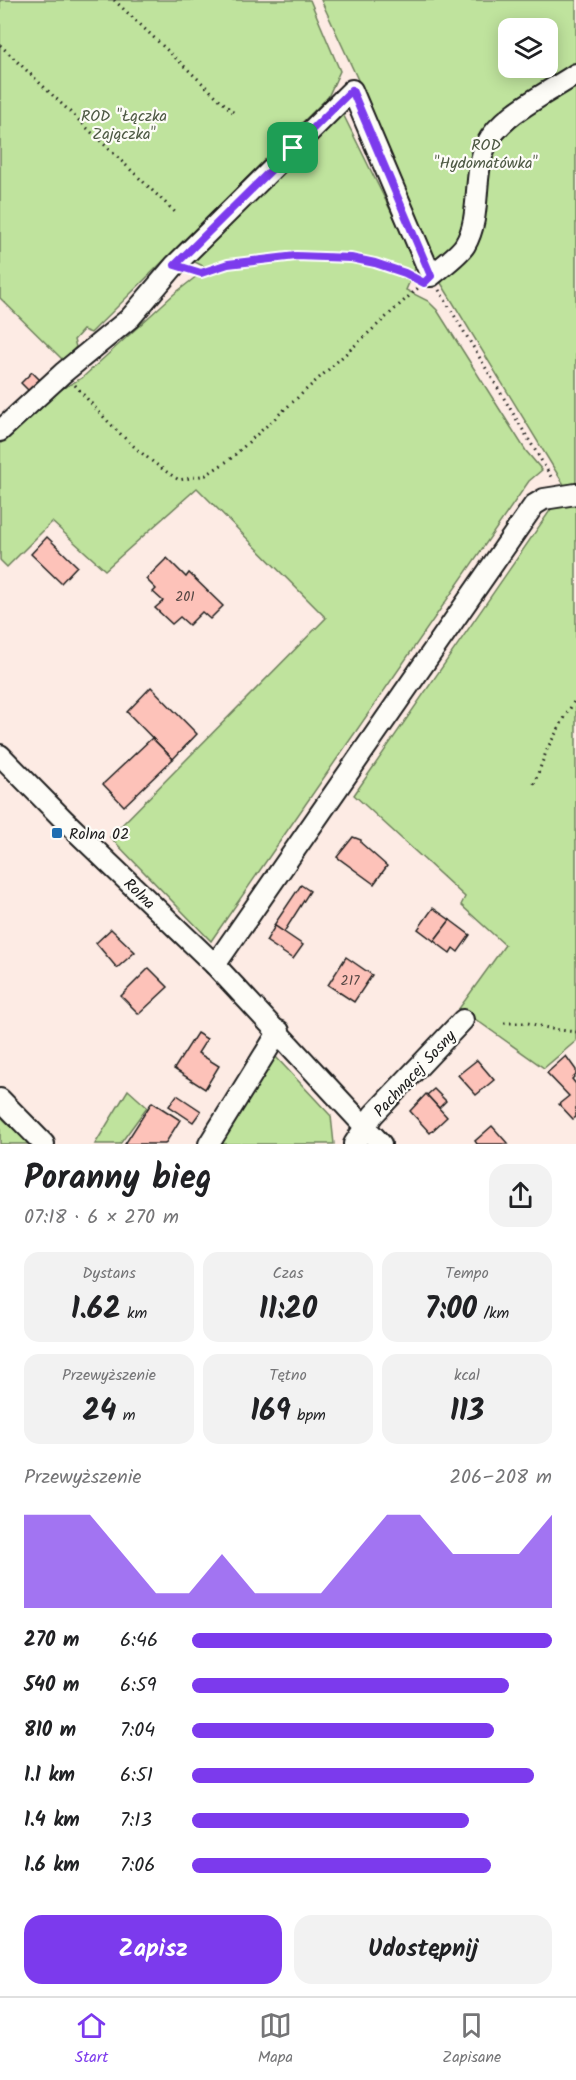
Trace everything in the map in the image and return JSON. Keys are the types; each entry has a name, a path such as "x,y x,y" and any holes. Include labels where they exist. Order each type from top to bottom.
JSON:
{"street":[{"path":"0,431 63,372 130,318 175,265 352,90 427,279 465,246 473,224 477,175 487,144 507,119 576,74"},
{"path":"215,965 534,505 544,499 569,494"},
{"name":"Rolna","path":"0,755 64,821 215,965 279,1031 381,1144"},
{"name":"Pachnącej Sosny","path":"354,1144 366,1126 464,1020"},
{"path":"209,1144 279,1031"},
{"path":"0,1099 44,1144"}],"path":[{"path":"114,0 235,114"},
{"path":"0,45 177,214"},
{"path":"175,265 201,273 228,264 296,256 351,258 427,279 569,494"},
{"path":"63,372 116,431 153,463 179,480 206,475 229,460 427,279"},
{"path":"534,784 548,747 576,698"},
{"path":"504,1023 528,1023 576,1032"}],"green space":[{"name":"ROD \"Łączka Zajączka\"","path":"0,0 310,0 340,71 328,97 91,333 83,330 74,340 76,347 63,360 0,298"},
{"name":"ROD \"Hydomatówka\"","path":"321,0 576,0 576,485 566,488 441,283 448,274 441,258 433,257 366,97"},
{"path":"341,110 415,260 415,269 406,290 428,301 437,310 526,451 542,470 529,481 211,941 110,837 326,618 197,488 105,570 52,522 7,567 0,560 0,444 45,398 82,378 174,294 207,268 189,259"},
{"path":"558,499 576,501 576,1041 544,1068 475,1019 450,1021 505,945 461,905 465,897 354,795"},
{"path":"275,1056 331,1116 334,1144 219,1144"},
{"path":"128,1090 147,1107 120,1144 95,1144"},
{"path":"0,1116 29,1144 0,1144"}],"building":[{"path":"32,372 41,381 30,392 21,383"},
{"path":"47,537 77,566 61,583 31,554"},
{"path":"167,558 186,577 189,573 223,606 210,619 202,612 189,625 180,617 172,624 155,608 163,601 153,592 156,589 146,579"},
{"path":"151,687 197,734 173,759 127,712"},
{"path":"152,738 173,759 124,806 103,784"},
{"path":"353,837 361,840 361,843 387,866 374,884 337,857"},
{"path":"301,885 310,891 284,932 274,925"},
{"path":"433,908 450,920 434,941 418,929"},
{"path":"450,920 470,935 458,952 453,948 450,953 434,941"},
{"path":"275,926 303,945 293,959 266,941"},
{"path":"111,929 135,952 117,968 96,943"},
{"path":"346,957 372,975 354,1002 328,985"},
{"path":"149,968 168,987 139,1014 121,996"},
{"path":"197,1033 207,1039 198,1053 219,1066 205,1089 174,1069"},
{"path":"566,1056 576,1070 576,1075 572,1079 576,1084 576,1117 573,1119 559,1104 569,1096 547,1073"},
{"path":"477,1060 494,1080 476,1095 458,1075"},
{"path":"434,1089 446,1101 439,1108 427,1095"},
{"path":"426,1094 447,1117 430,1133 410,1111"},
{"path":"177,1095 201,1111 193,1122 169,1106"},
{"path":"152,1102 180,1120 165,1144 125,1144"},
{"path":"492,1126 508,1144 477,1144 475,1141"}],"place":[{"name":"Rolna 02","path":"57,833"}],"route":[{"path":"352,90 431,276 424,283 405,273 351,258 296,256 228,264 201,273 175,265 293,148 352,90"}]}
